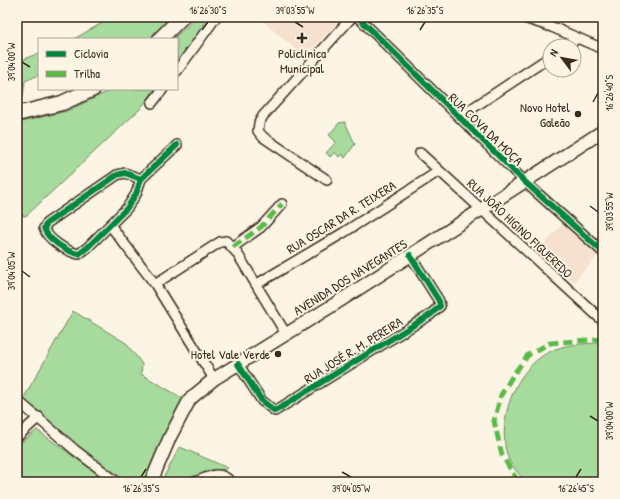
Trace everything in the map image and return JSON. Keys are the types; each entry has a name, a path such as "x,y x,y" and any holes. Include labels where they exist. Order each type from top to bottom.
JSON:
{"main road":[{"path":"161,38 182,17"},
{"path":"17,114 62,103 91,90"},
{"name":"AVENIDA DOS NAVEGANTES","path":"151,482 173,431 190,399 214,379 410,256 480,209 525,182 603,131"}],"street":[{"path":"178,70 216,17"},
{"path":"327,180 263,137 258,131 259,123 263,116 352,17"},
{"name":"RUA COVA DA MOÇA","path":"358,17 525,182 603,252"},
{"path":"521,17 552,27 578,38"},
{"path":"582,40 603,49"},
{"path":"459,117 542,62"},
{"path":"152,103 162,90"},
{"path":"141,179 125,173 117,175 50,221 44,228 48,235 62,247 72,253 79,254 127,208 136,194 141,179 177,145"},
{"name":"RUA JOÃO HIGINO FIGUEREDO","path":"420,153 603,321"},
{"name":"RUA OSCAR DA R. TEIXERA","path":"257,284 343,233 439,171"},
{"path":"233,247 261,227 282,204"},
{"path":"110,225 155,284 214,379"},
{"path":"155,284 220,242 226,241 233,247 257,284 286,334"},
{"name":"RUA JOSÉ R. M. PEREIRA","path":"238,364 262,401 275,411 430,315 440,306 439,301 410,256"},
{"path":"17,400 75,450 117,482"},
{"path":"17,437 38,417"},
{"path":"195,482 220,474 225,475 231,482"}],"shaded area":[{"name":"Policlínica Municipal","path":"258,17 342,17 342,18 304,57"},
{"path":"564,222 599,254 574,282 539,250"}],"green space":[{"path":"105,17 174,17 154,38 76,38 102,23"},
{"path":"197,17 211,17 178,60 178,38 174,38"},
{"path":"38,53 38,75 25,81 23,97 17,99 17,62"},
{"path":"111,90 154,90 140,109 26,216 17,215 17,123 67,111"},
{"path":"345,122 355,144 345,158 342,154 339,157 335,152 330,157 326,153 336,142 329,135 339,123"},
{"path":"73,311 126,343 142,364 141,374 184,399 144,482 125,482 74,445 23,399"},
{"path":"603,343 603,482 526,482 510,462 507,455 505,441 507,411 518,383 527,370 537,360 555,349 579,344"},
{"path":"37,430 109,482 17,482 17,446"},
{"path":"180,447 228,468 188,482 161,482"}],"marked path":[{"path":"233,247 261,227 282,204"},
{"path":"518,482 502,455 494,421 501,395 513,375 528,355 550,343 603,339"}],"cycle path":[{"path":"358,17 525,182 603,252"},
{"path":"141,179 125,173 117,175 47,223 44,228 46,232 53,241 69,251 79,254 127,208 136,194 141,179 177,145"},
{"path":"238,364 262,401 275,411 430,315 440,306 439,301 410,255"}],"place":[{"name":"Policlínica Municipal","path":"302,38"},
{"name":"Novo Hotel Galeão","path":"578,114"},
{"name":"Hotel Vale Verde","path":"278,354"}]}
